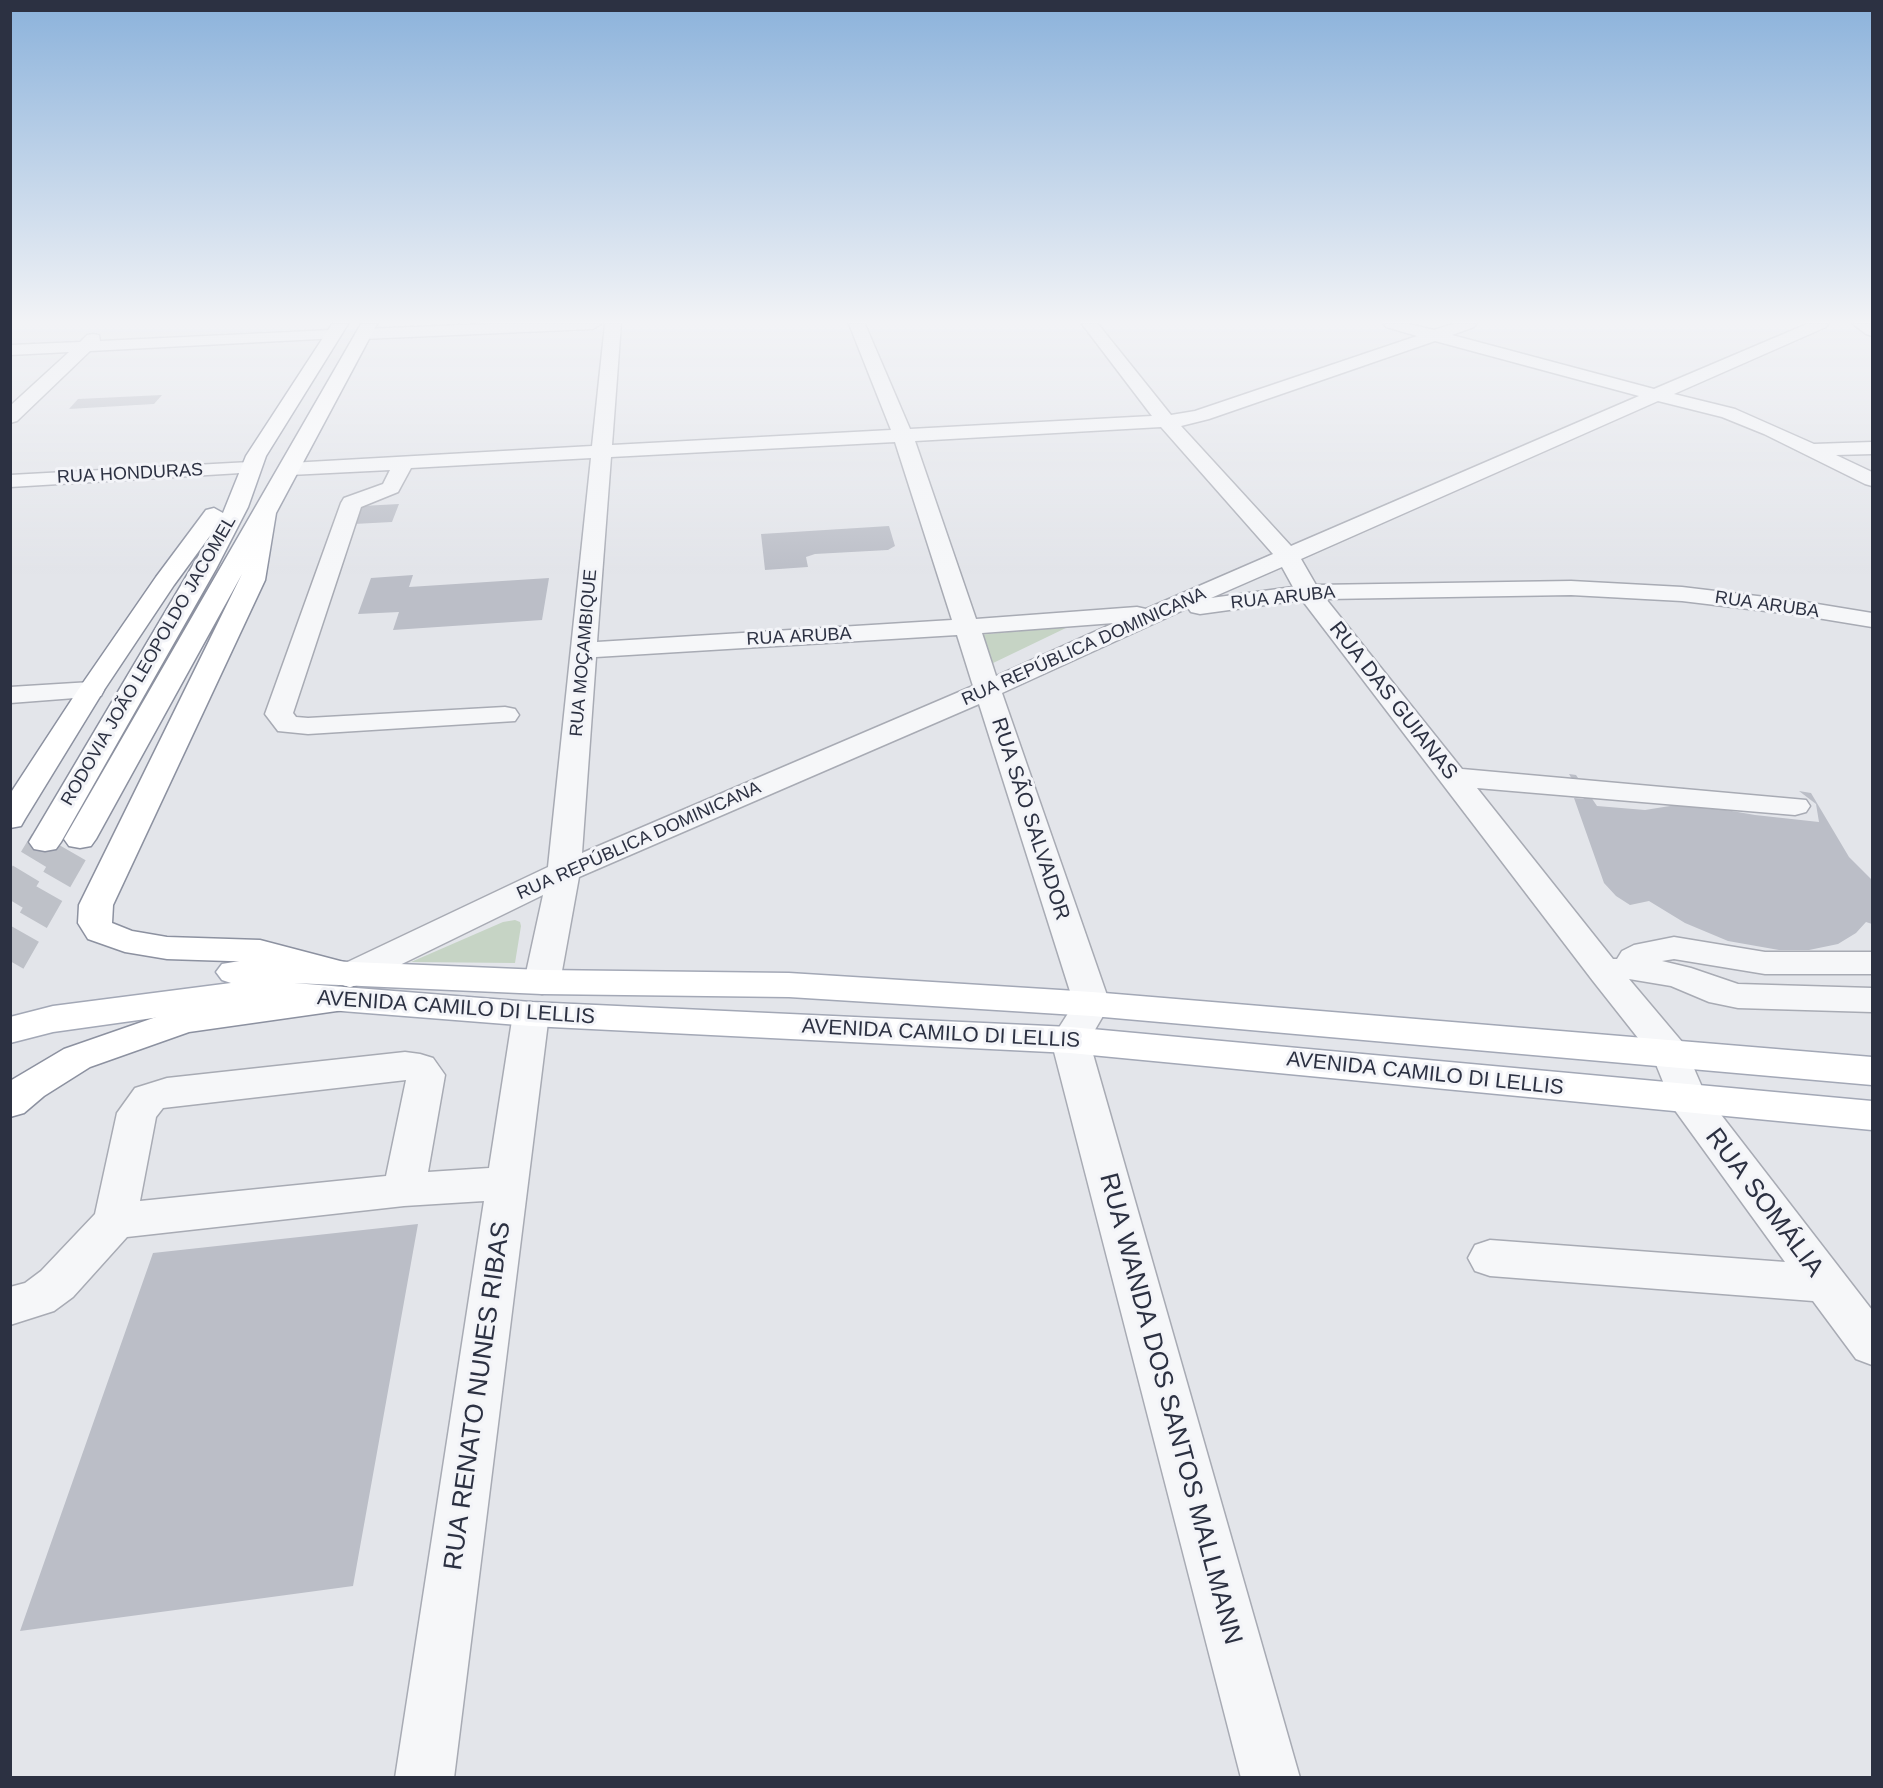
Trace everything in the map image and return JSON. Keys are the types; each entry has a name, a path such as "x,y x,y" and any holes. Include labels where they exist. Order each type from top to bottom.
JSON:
{"main road":[{"name":"RODOVIA JOÃO LEOPOLDO JACOMEL","path":"45,842 204,569 237,507 250,468 288,407"},
{"name":"RODOVIA JOÃO LEOPOLDO JACOMEL","path":"80,839 323,407"},
{"path":"10,819 91,690 164,582 250,468"},
{"path":"265,513 253,580 96,905 95,923 100,931 125,940 167,948 260,951 344,987"},
{"name":"AVENIDA CAMILO DI LELLIS","path":"10,1012 93,991 175,978 257,970 344,987"},
{"path":"10,1103 30,1086 77,1058 185,1020 344,987"},
{"name":"AVENIDA CAMILO DI LELLIS","path":"10,1030 53,1019 124,1008 253,992 344,987 537,998 1081,1022 1404,1032 1670,1052 1872,1071"},
{"name":"AVENIDA CAMILO DI LELLIS","path":"1081,1022 1688,1100 1872,1116"}],"street":[{"name":"RUA MOÇAMBIQUE","path":"537,998 564,872 606,407"},
{"name":"RUA SÃO SALVADOR","path":"892,407 987,690 1081,1022"},
{"name":"RUA DAS GUIANAS","path":"1155,407 1288,557 1308,592 1452,777 1617,970 1670,1052"},
{"path":"290,469 1166,421 1202,415 1224,407"},
{"name":"RUA REPÚBLICA DOMINICANA","path":"344,987 564,872 987,690 1159,612 1632,407"},
{"path":"1705,407 1728,413 1812,449 1872,480"},
{"path":"1812,449 1872,448"},
{"path":"404,463 391,488 352,503 279,714 288,725 308,726 505,715"},
{"name":"RUA HONDURAS","path":"10,481 250,468"},
{"name":"RUA ARUBA","path":"585,650 967,627 1159,612 1308,592 1571,588 1671,593 1799,608 1872,620"},
{"path":"10,695 91,690"},
{"path":"1452,777 1795,806"},
{"path":"1617,970 1646,954 1674,948 1765,963 1872,963"},
{"path":"1617,970 1678,976 1722,993 1738,996 1872,1000"},
{"name":"RUA RENATO NUNES RIBAS","path":"424,1778 508,1183 537,998"},
{"name":"RUA WANDA DOS SANTOS MALLMANN","path":"1081,1022 1271,1778"},
{"name":"RUA SOMÁLIA","path":"1670,1052 1688,1100 1872,1345"},
{"path":"10,1306 38,1298 57,1284 115,1221 137,1113 149,1098 167,1092 405,1066 420,1068 426,1075 404,1190"},
{"path":"115,1221 404,1190 508,1183"},
{"path":"1490,1258 1824,1283"}],"green space":[{"path":"1070,626 989,665 979,635"},
{"path":"515,920 520,922 521,926 515,963 411,962 503,922"}],"building":[{"path":"399,504 392,522 354,524 362,506"},
{"path":"889,526 895,546 888,550 815,554 806,557 808,567 765,570 761,534"},
{"path":"413,575 409,587 549,578 542,620 393,630 399,612 358,614 371,578"},
{"path":"1569,774 1576,775 1597,806 1645,810 1670,806 1703,806 1755,815 1819,822 1816,804 1799,791 1811,793 1849,857 1872,880 1872,924 1866,922 1856,933 1838,944 1809,950 1779,950 1728,941 1685,923 1649,901 1630,905 1616,896 1604,883 1574,798 1584,799"},
{"path":"418,1224 353,1586 20,1631 153,1253"}],"tunnel":[{"path":"10,961 80,839"},
{"path":"10,900 45,842"}]}
